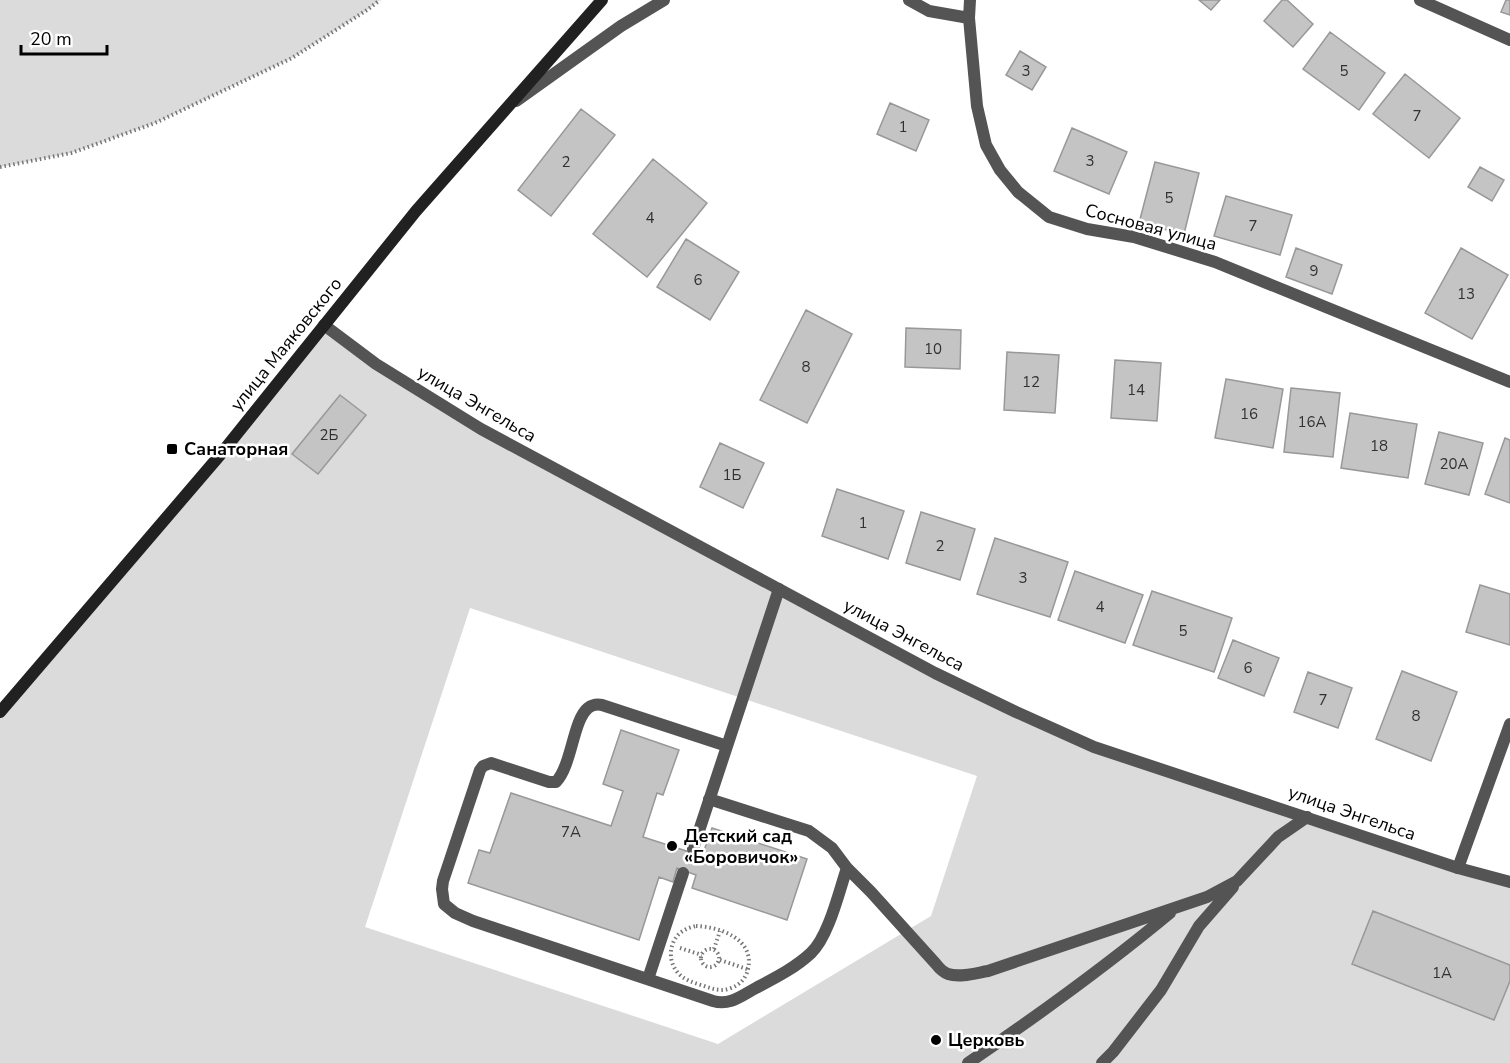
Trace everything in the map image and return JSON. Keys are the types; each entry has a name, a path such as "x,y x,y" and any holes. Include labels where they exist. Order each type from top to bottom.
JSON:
{"main road":[{"name":"улица Маяковского","path":"0,712 220,455 416,211 602,0"}],"street":[{"path":"506,109 621,26 664,0"},
{"path":"909,0 929,11 969,18"},
{"name":"Сосновая улица","path":"970,0 969,18 976,106 986,145 1000,170 1018,192 1048,217 1087,229 1134,237 1215,262 1510,382"},
{"path":"1420,0 1510,40"},
{"name":"улица Энгельса","path":"324,326 376,364 481,429 935,673 1016,712 1094,747 1458,868 1510,882"},
{"path":"693,849 779,589"},
{"path":"727,746 597,704 588,708 582,716 565,767 556,782 549,782 491,763 483,766 443,881 444,904 455,913 473,921 721,1003 729,1002 784,973 812,952 821,940 829,921 847,867"},
{"path":"1458,868 1510,724"},
{"path":"710,799 809,831 832,848 944,973 949,974 988,971 1175,909 1207,897 1237,881"},
{"path":"1102,1063 1161,990 1199,926 1278,837 1307,817"},
{"path":"648,979 683,873"},
{"path":"968,1063 1029,1022 1175,909"}],"path":[{"path":"0,167 71,153 155,123 292,58 380,0"},
{"path":"706,926 739,939 749,955 748,969 748,973 735,987 717,990 680,975 674,968 671,949 680,933 688,928 706,926"},
{"path":"714,949 720,931"},
{"path":"714,949 719,954 720,960 716,966 710,967 704,965 701,959 703,952 714,949"},
{"path":"720,960 748,969"}],"shaded area":[{"path":"0,0 380,0 292,58 155,123 71,153 0,167"},
{"path":"324,325 376,364 935,673 1094,747 1510,882 1510,1063 0,1063 0,712","holes":["470,608 977,776 931,916 718,1044 365,927"]}],"building":[{"path":"1199,0 1220,0 1211,10"},
{"path":"1282,0 1287,0 1313,24 1293,47 1264,21"},
{"path":"1506,0 1510,0 1510,15 1501,12"},
{"path":"1330,32 1385,73 1359,110 1303,69"},
{"path":"1020,51 1046,67 1032,90 1006,75"},
{"path":"1405,74 1460,118 1429,158 1373,114"},
{"path":"890,103 929,120 916,151 877,134"},
{"path":"581,109 615,135 551,216 518,190"},
{"path":"1072,128 1127,152 1109,194 1054,171"},
{"path":"653,159 707,203 647,277 593,234"},
{"path":"1155,162 1199,173 1184,234 1139,223"},
{"path":"1480,167 1504,180 1492,201 1468,187"},
{"path":"1226,196 1292,215 1280,255 1214,236"},
{"path":"686,239 739,272 710,320 657,287"},
{"path":"1296,248 1342,265 1332,294 1286,277"},
{"path":"1461,248 1508,275 1472,339 1425,313"},
{"path":"806,310 852,334 807,423 760,400"},
{"path":"906,328 961,330 960,369 905,367"},
{"path":"1007,352 1059,355 1055,413 1004,410"},
{"path":"1115,360 1161,363 1157,421 1111,418"},
{"path":"1226,379 1283,389 1273,448 1215,438"},
{"path":"1291,388 1340,393 1333,457 1284,452"},
{"path":"340,395 366,415 318,474 292,454"},
{"path":"1350,413 1417,424 1408,478 1341,468"},
{"path":"1439,432 1483,443 1469,495 1425,484"},
{"path":"1505,438 1510,440 1510,503 1485,494"},
{"path":"720,443 764,463 743,508 700,487"},
{"path":"837,489 904,511 888,559 822,536"},
{"path":"921,512 975,529 960,580 906,563"},
{"path":"995,538 1068,562 1050,617 977,594"},
{"path":"1075,571 1143,595 1125,643 1058,620"},
{"path":"1480,585 1510,594 1510,645 1466,632"},
{"path":"1152,591 1232,618 1214,672 1133,645"},
{"path":"1233,640 1279,658 1264,696 1218,678"},
{"path":"1402,671 1457,692 1431,761 1376,739"},
{"path":"1308,672 1352,688 1338,728 1294,712"},
{"path":"621,730 679,750 663,795 657,793 643,837 702,856 712,828 807,859 787,920 692,888 696,875 677,868 673,882 659,877 639,940 468,883 479,850 490,853 511,793 611,826 623,791 603,784"},
{"path":"1373,911 1510,965 1510,981 1494,1020 1352,964"}],"place":[{"name":"Санаторная","path":"172,449"},
{"name":"Детский сад «Боровичок»","path":"672,846"},
{"name":"Церковь","path":"936,1040"}]}
